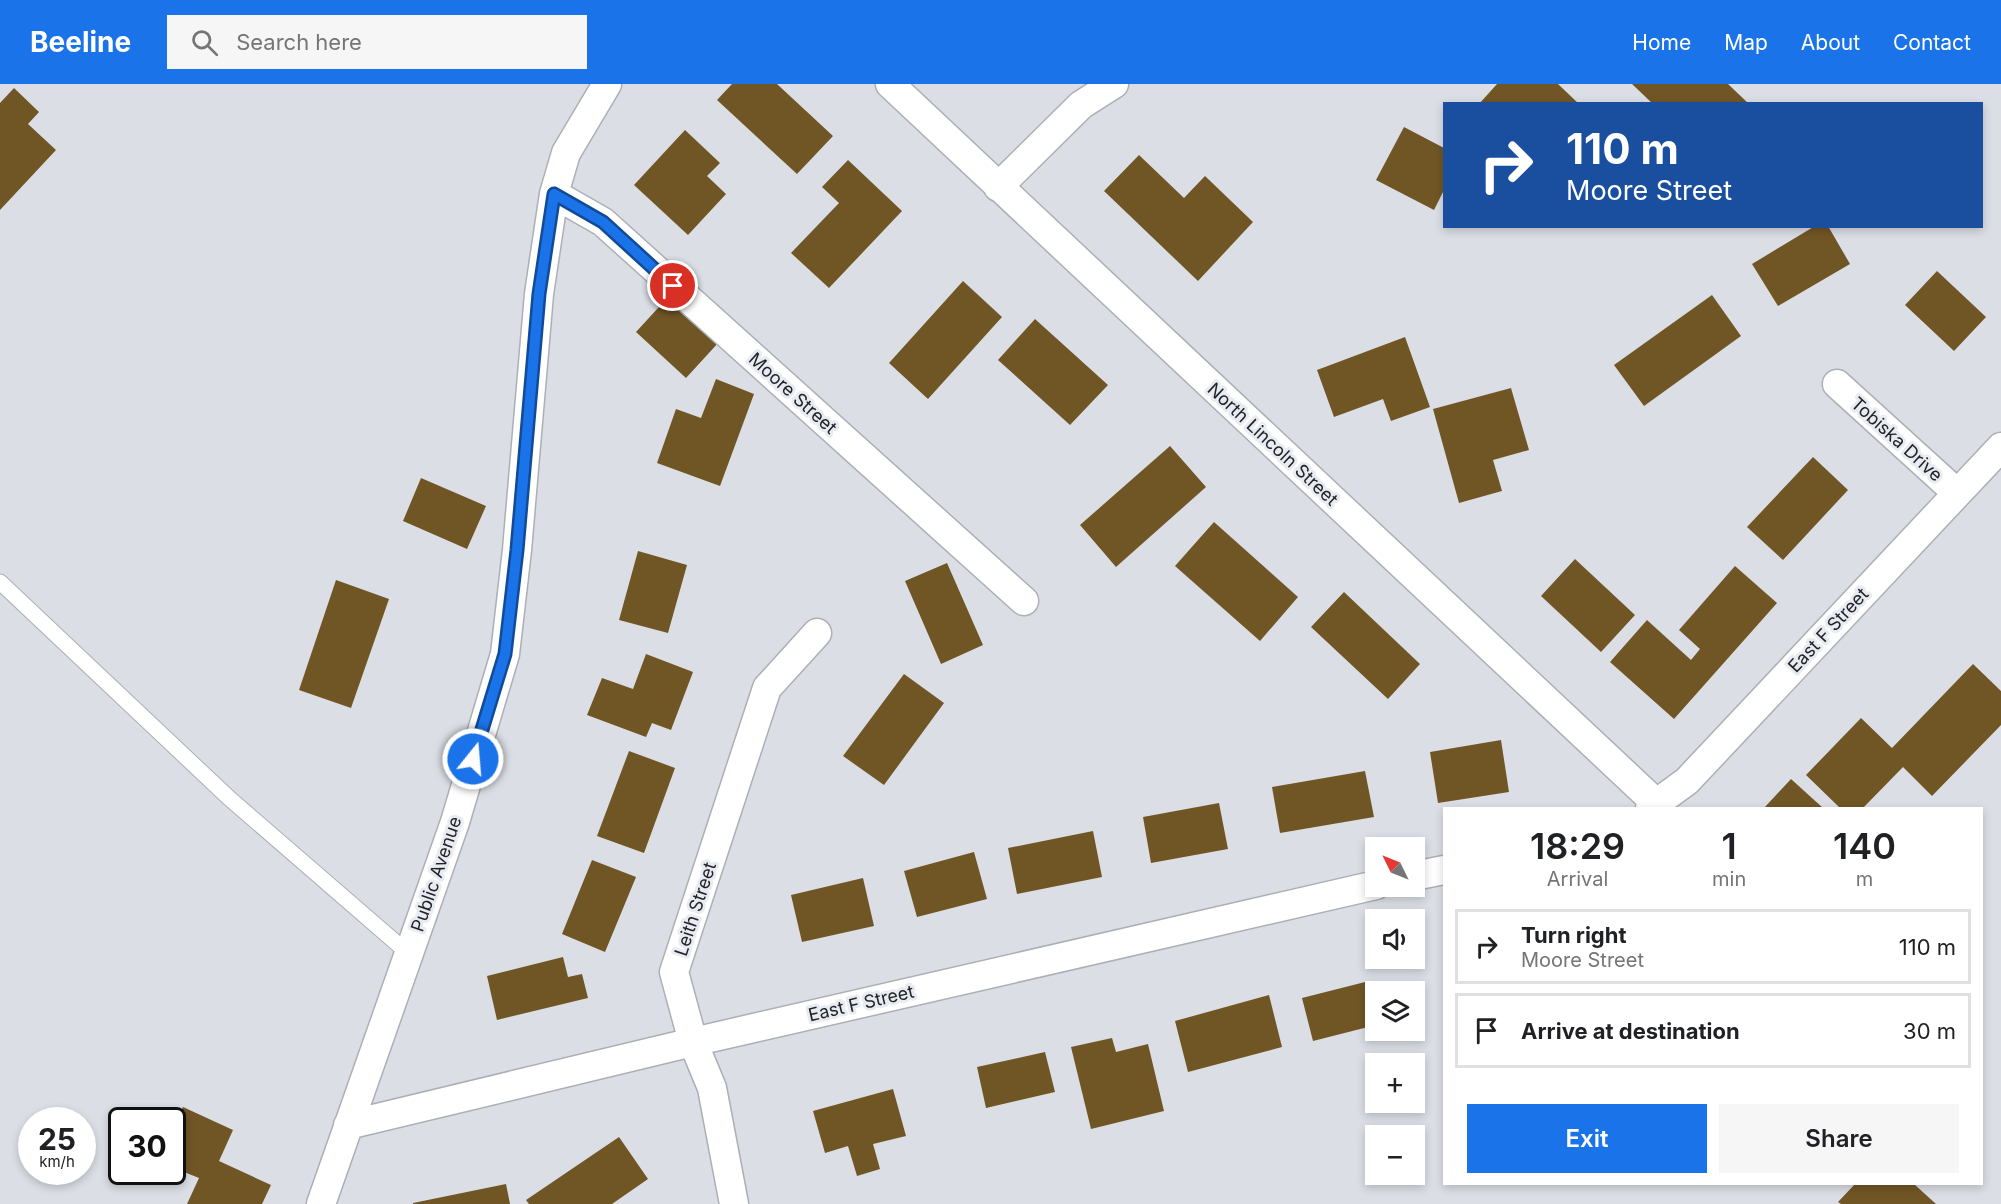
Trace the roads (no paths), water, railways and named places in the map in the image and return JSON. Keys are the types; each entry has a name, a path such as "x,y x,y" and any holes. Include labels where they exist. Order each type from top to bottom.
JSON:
{"street":[{"name":"Public Avenue","path":"321,1204 455,822 505,654 517,550 539,294 554,194 566,153 607,84"},
{"name":"North Lincoln Street","path":"890,84 1655,807"},
{"path":"998,187 1081,105 1114,84"},
{"name":"Moore Street","path":"554,194 603,222 1024,602"},
{"name":"Tobiska Drive","path":"1837,384 1956,493"},
{"name":"East F Street","path":"1655,807 1687,781 2001,447"},
{"name":"Leith Street","path":"734,1204 712,1088 693,1042 674,972 767,688 817,633"},
{"path":"1425,874 1443,870"},
{"name":"East F Street","path":"348,1125 693,1042 1365,888"}],"lane":[{"path":"0,582 229,798 408,953"}]}
